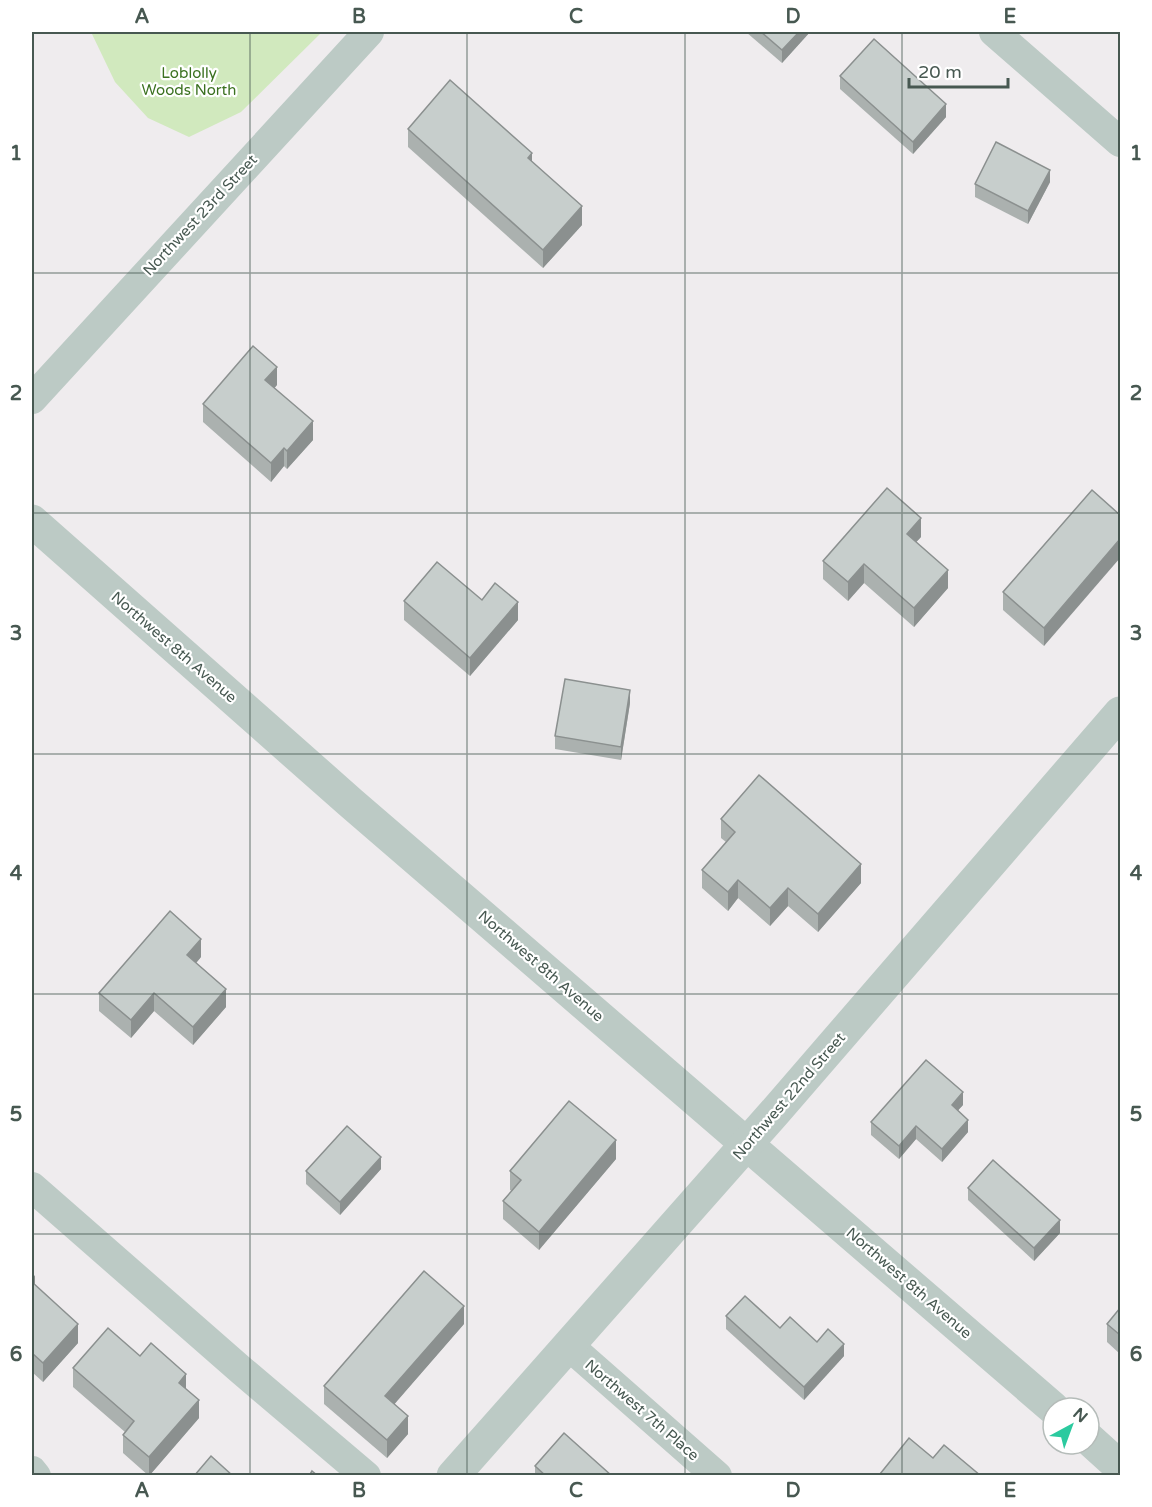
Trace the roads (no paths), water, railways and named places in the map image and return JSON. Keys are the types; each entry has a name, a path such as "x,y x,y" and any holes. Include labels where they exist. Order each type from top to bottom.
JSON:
{"street":[{"name":"Northwest 23rd Street","path":"32,399 369,32"},
{"path":"994,32 1120,142"},
{"name":"Northwest 8th Avenue","path":"32,521 351,803 1041,1398"},
{"name":"Northwest 22nd Street","path":"453,1476 747,1143 1120,713"},
{"path":"32,1187 366,1476"},
{"name":"Northwest 7th Place","path":"568,1345 717,1476"},
{"path":"1101,1450 1120,1467"},
{"path":"32,1471 36,1476"}],"park label":[{"name":"Loblolly Woods North","path":"189,82"}]}
